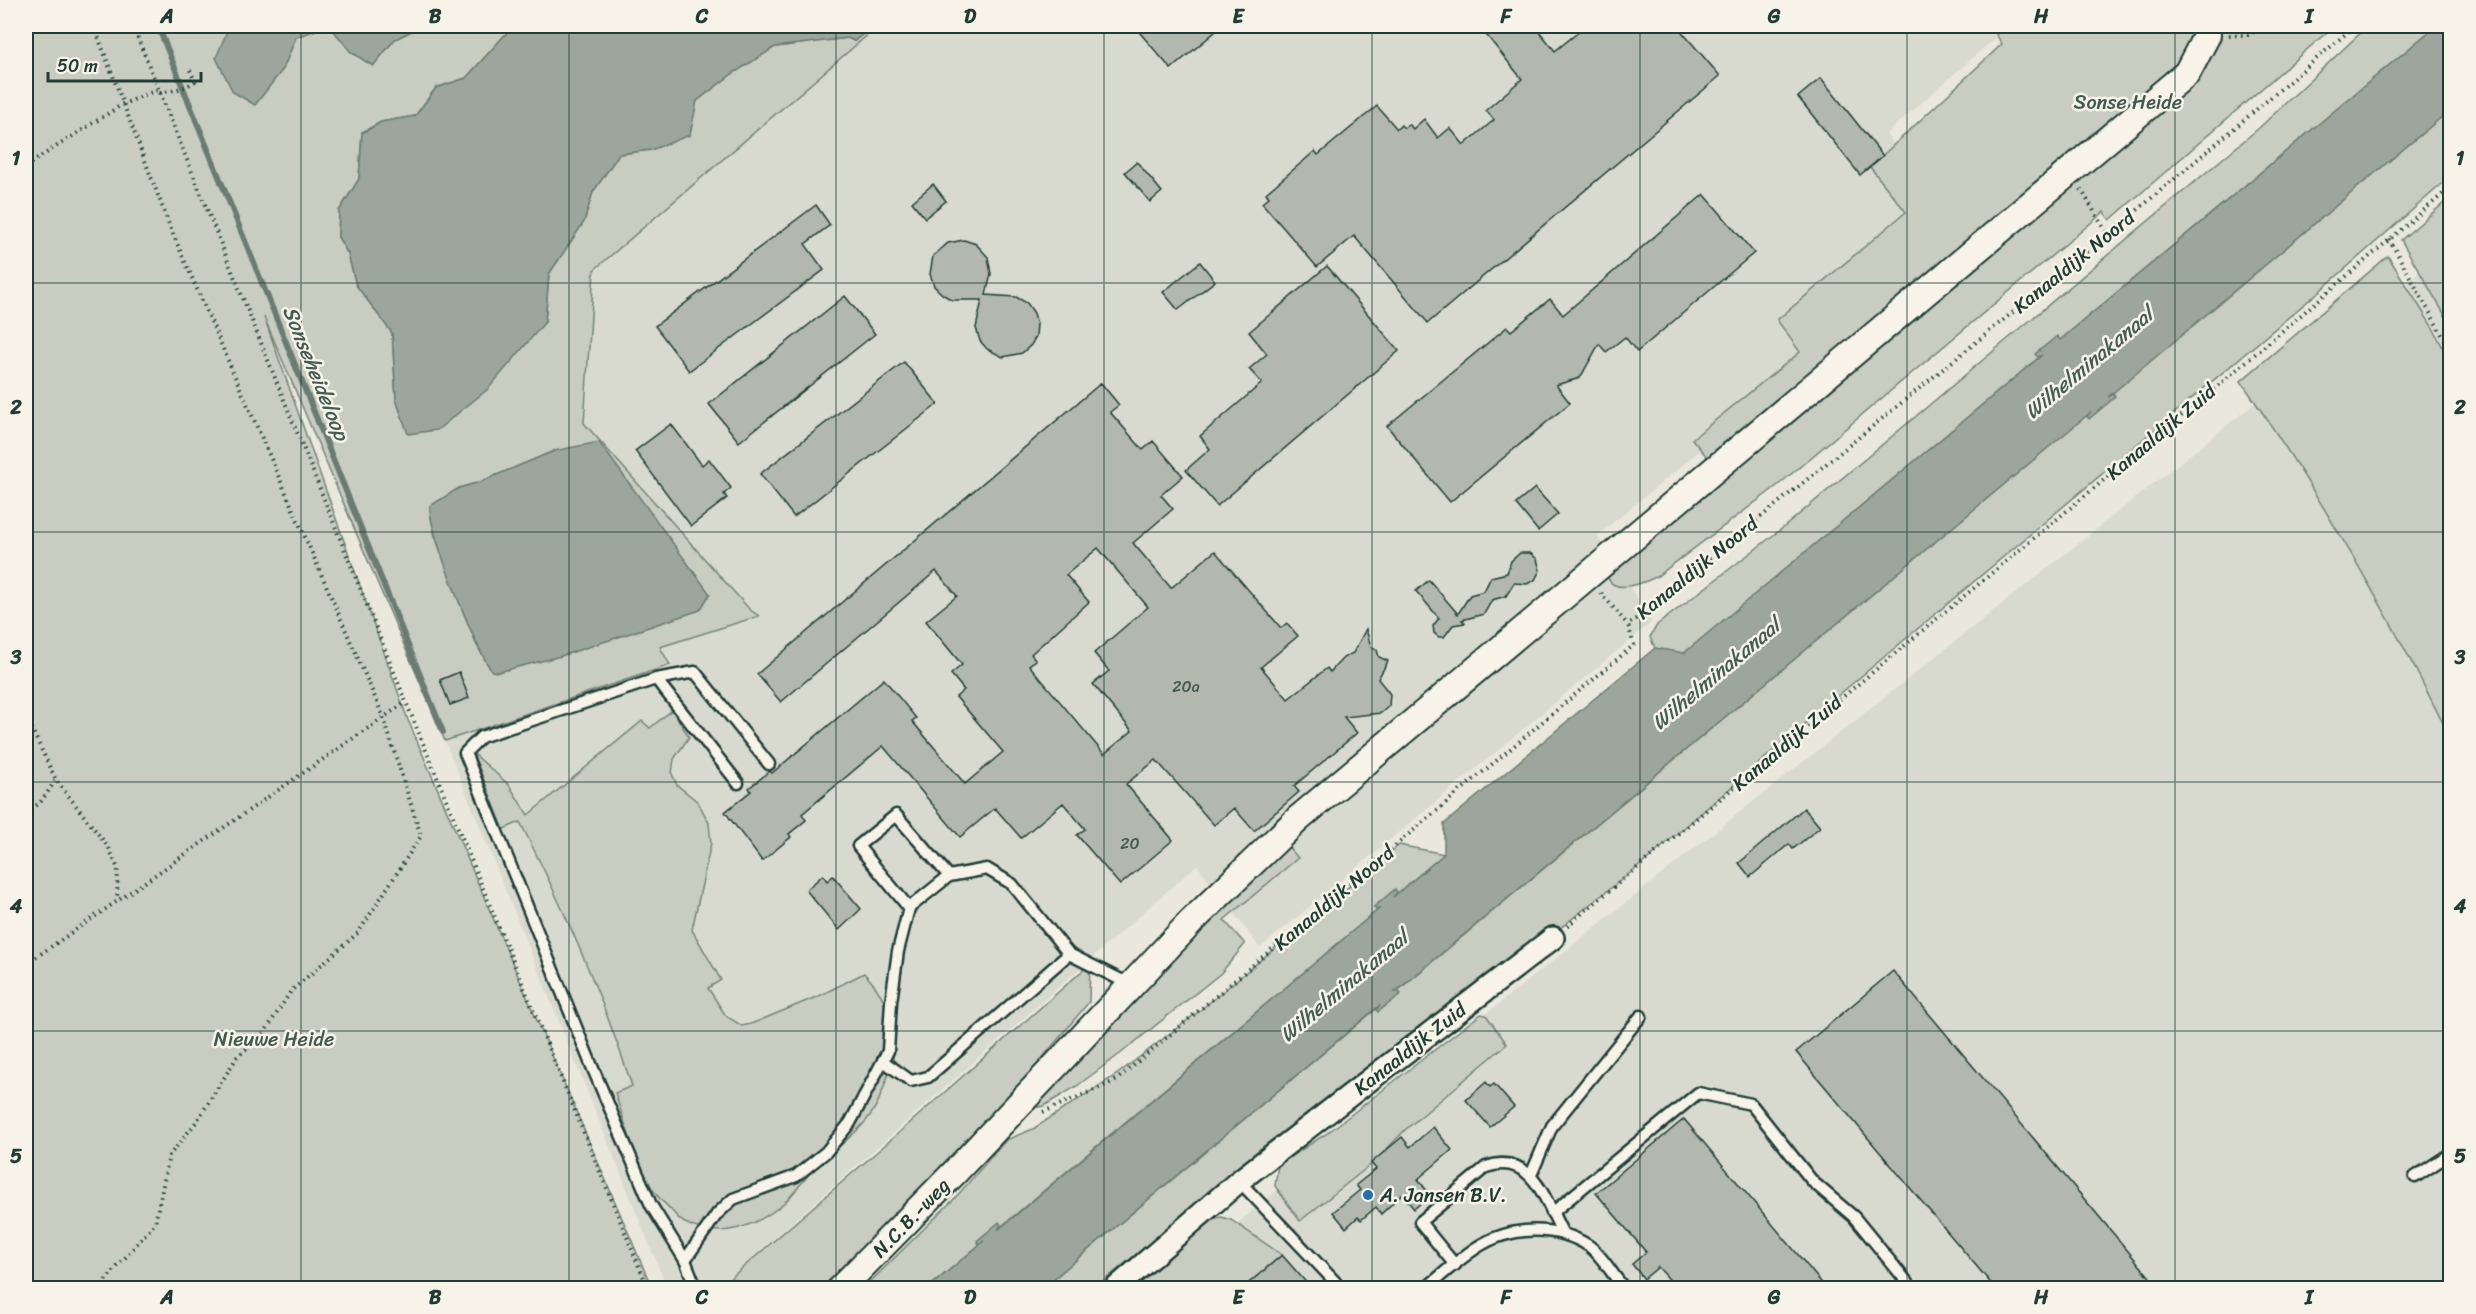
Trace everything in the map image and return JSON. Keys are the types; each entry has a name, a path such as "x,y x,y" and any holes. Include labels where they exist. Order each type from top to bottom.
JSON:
{"street":[{"path":"1131,985 1192,921 1298,819 2187,73 2207,30"},
{"name":"Kanaaldijk Zuid","path":"1116,1288 1239,1181 1553,938"},
{"name":"N.C.B.-weg","path":"841,1288 955,1172 1131,985"}],"lane":[{"path":"696,1288 685,1260 651,1205 600,1086 465,753 482,737 656,679 695,672 769,765"},
{"path":"656,679 738,783"},
{"path":"909,908 858,846 896,815 949,876"},
{"path":"685,1260 717,1214 733,1199 796,1176 826,1152 850,1123 888,1051 891,1002 898,951 909,908 949,876 987,869 1012,884 1070,954 1131,985"},
{"path":"884,1061 911,1081 928,1077 1070,954"},
{"path":"1532,1175 1552,1126 1641,1016"},
{"path":"1552,1213 1698,1093 1751,1104 1813,1182 1854,1217 1912,1288"},
{"path":"2415,1177 2451,1154"},
{"path":"1455,1265 1420,1222 1486,1167 1497,1163 1521,1167 1532,1175 1562,1232"},
{"path":"1239,1181 1341,1288"},
{"path":"1426,1288 1477,1247 1504,1236 1534,1230 1562,1232 1590,1247 1624,1288"}],"path":[{"path":"94,26 170,227 383,716 421,836 358,933 291,991 263,1035 237,1057 197,1121 169,1156 155,1223 99,1288"},
{"path":"133,26 406,702 648,1288"},
{"path":"2207,30 2248,35 2265,26"},
{"name":"Kanaaldijk Noord","path":"1042,1112 1115,1082 1635,645 1628,625 2108,235 2355,26"},
{"path":"26,166 123,104 159,91 183,88 195,81 190,69"},
{"path":"2070,170 2108,235"},
{"name":"Kanaaldijk Zuid","path":"1553,938 2234,372 2451,188"},
{"path":"2389,239 2451,349"},
{"path":"1587,577 1628,625"},
{"path":"26,964 406,702"},
{"path":"26,717 56,780 109,848 118,869 117,900"},
{"path":"26,812 40,802 56,780"}],"shaded area":[{"path":"878,26 2009,26 1886,134 1963,233 1597,536 1652,622 1260,948 1197,865 718,1288 667,1288 445,741 669,665 659,647 759,616 750,610 584,423 594,270"},
{"path":"2450,248 2450,1288 1161,1288 1482,1017"}],"green space":[{"name":"Nieuwe Heide","path":"26,26 243,26 228,29 283,69 296,37 327,26 330,26 351,52 373,66 395,39 422,26 513,26 466,78 436,88 415,116 381,122 362,132 359,179 339,211 338,237 348,254 356,285 392,333 396,399 408,433 545,322 549,274 584,222 593,192 619,154 651,150 697,101 732,74 775,47 848,38 854,41 873,26 878,26 594,270 584,423 750,610 759,616 660,647 670,665 445,741 264,317 408,720 652,1288 26,1288","holes":["554,451 523,665 498,672 492,671 476,644 434,533 459,488 480,482"]},
{"name":"Sonse Heide","path":"1991,26 2334,26 2110,220 2104,212 1777,486 1656,577 1628,586 1615,585 1607,575 1895,302 1707,457 1692,439 1800,352 1777,320 1906,212 1870,167 2002,44"},
{"path":"2368,26 2436,26 1684,654 1655,648 1650,637 1657,625 1784,527 2259,128"},
{"path":"2450,110 2450,177 2321,290 1815,715 1648,859 1451,1014 1161,1234 1095,1288 1048,1288 1051,1286 1045,1286"},
{"path":"2450,198 2450,324 2401,240"},
{"path":"2388,256 2433,328 2450,362 2450,737 2403,645 2352,555 2298,467 2241,381"},
{"path":"672,710 689,737 674,759 672,774 677,785 698,802 709,823 711,843 692,930 721,980 708,988 726,1016 742,1026 751,1024 821,995 864,973 881,995 894,1032 893,1059 889,1073 877,1104 866,1121 774,1211 751,1224 725,1231 698,1228 683,1222 659,1198 643,1173 615,1093 632,1086 595,985 567,919 520,822 504,829 473,753 509,785 528,815 642,721 650,728"},
{"path":"1286,844 1298,858 1224,920 1245,944 1221,973 1077,1086 1044,1106 1033,1108 1211,915"},
{"path":"1399,845 1444,854 1393,897 1395,890 1374,907 1380,908 928,1288 864,1288 955,1198 1006,1140 1033,1129 1116,1075 1198,1012"},
{"path":"1090,964 1089,1002 965,1151 877,1242 823,1288 719,1288 886,1144"},
{"path":"1481,1014 1486,1015 1507,1044 1405,1130 1374,1162 1300,1221 1275,1186 1278,1165 1326,1134"},
{"path":"1221,1217 1231,1220 1282,1255 1243,1288 1130,1288 1201,1227 1212,1219"}],"water":[{"path":"243,26 327,26 296,37 283,69 255,105 233,92 216,58 228,29"},
{"path":"330,26 422,26 395,39 373,66 351,52"},
{"path":"513,26 873,26 854,41 848,38 775,47 732,74 697,101 690,135 651,150 619,154 593,192 584,222 549,274 545,322 488,389 437,430 408,434 396,399 392,333 356,285 348,254 338,237 339,211 359,179 362,133 381,122 415,116 436,88 466,78"},
{"name":"Wilhelminakanaal","path":"2436,26 2450,26 2450,110 2108,397 2113,394 2115,397 2089,419 2087,416 2091,412 1394,993 1398,991 1401,994 1378,1012 1376,1010 1380,1005 1045,1286 1050,1283 1052,1286 1048,1288 928,1288 984,1241 979,1244 977,1241 999,1222 1001,1225 998,1230 1380,908 1376,910 1374,907 1395,889 1397,892 1393,897 1444,854 1444,824 1655,648 1684,653 2042,355 2038,357 2035,354 2057,336 2060,340"},
{"path":"599,442 710,594 700,610 561,656 498,672 492,671 454,590 436,538 430,506 459,488 480,482 554,451"}],"building":[{"path":"1134,26 1222,26 1171,69"},
{"path":"1479,26 1535,26 1555,51 1586,26 1677,26 1720,76 1428,323 1354,236 1317,267 1262,203 1269,197 1266,193 1315,151 1318,155 1377,106 1397,129 1401,125 1404,128 1409,124 1413,129 1424,119 1438,138 1450,128 1464,145 1494,120 1486,110 1522,79"},
{"path":"1821,78 1883,156 1860,175 1798,97"},
{"path":"1137,162 1162,192 1150,202 1125,172"},
{"path":"933,184 946,201 925,218 912,202"},
{"path":"1704,194 1754,253 1637,352 1625,337 1606,352 1599,344 1580,378 1556,385 1570,403 1450,502 1387,426 1507,327 1511,331 1550,299 1563,315"},
{"path":"816,205 830,225 805,244 824,270 689,371 655,326"},
{"path":"964,240 976,244 988,257 991,274 986,295 1016,297 1027,303 1034,313 1037,324 1036,336 1031,345 1022,353 1003,357 987,349 980,341 976,328 982,300 952,300 934,286 930,274 933,256 948,243"},
{"path":"1200,262 1215,281 1178,310 1163,292"},
{"path":"1327,266 1399,351 1217,506 1186,470 1210,449 1200,436 1262,383 1249,369 1267,354 1249,332"},
{"path":"845,296 875,334 739,442 709,404"},
{"path":"904,362 938,404 794,517 760,474"},
{"path":"1101,383 1119,405 1110,412 1143,450 1153,441 1183,476 1161,495 1173,509 1133,543 1171,588 1215,551 1281,628 1287,623 1298,636 1261,667 1288,699 1327,668 1330,672 1343,658 1353,653 1366,629 1371,647 1377,650 1379,657 1388,661 1378,679 1390,694 1389,706 1381,713 1344,717 1357,733 1294,786 1299,792 1254,831 1234,808 1214,825 1156,760 1126,784 1173,840 1120,885 1077,835 1085,829 1063,803 1021,838 995,808 960,837 883,746 802,814 806,820 789,834 791,837 762,861 725,812 751,791 749,788 770,771 772,773 884,679 916,718 912,721 965,784 1003,752 956,697 964,690 951,674 962,665 926,621 957,596 936,571 781,702 757,674","holes":["1098,548 1148,607 1094,653 1109,671 1093,684 1132,731 1104,754 1029,665 1036,660 1031,654 1089,602 1066,575"]},
{"path":"671,424 702,465 709,459 731,488 724,494 727,498 691,526 635,451"},
{"path":"1535,488 1558,514 1538,531 1516,504"},
{"path":"1520,553 1530,553 1537,559 1540,570 1535,580 1527,584 1514,583 1506,596 1492,600 1484,614 1462,620 1465,623 1453,625 1444,637 1439,637 1434,633 1433,626 1439,618 1416,591 1429,580 1458,614 1470,595 1484,591 1491,577 1507,573 1511,561"},
{"path":"459,672 469,698 450,705 440,680"},
{"path":"1804,808 1820,827 1793,849 1789,844 1750,877 1739,863"},
{"path":"823,875 827,881 833,876 861,909 839,930 806,890"},
{"path":"1893,971 2159,1288 1995,1288 1878,1150 1796,1052"},
{"path":"1486,1082 1490,1087 1494,1084 1514,1107 1490,1127 1466,1100"},
{"path":"1684,1119 1826,1288 1677,1288 1658,1267 1644,1279 1632,1264 1646,1252 1596,1193"},
{"path":"1433,1127 1452,1150 1418,1179 1430,1195 1414,1209 1402,1194 1381,1214 1376,1207 1361,1220 1358,1217 1346,1228 1333,1212 1360,1190 1356,1185 1376,1169 1371,1163 1402,1137 1410,1147"},
{"path":"1282,1255 1311,1288 1243,1288"}],"waterway":[{"name":"Sonseheideloop","path":"158,26 443,732"}],"place":[{"name":"A. Jansen B.V.","path":"1368,1195"}]}
